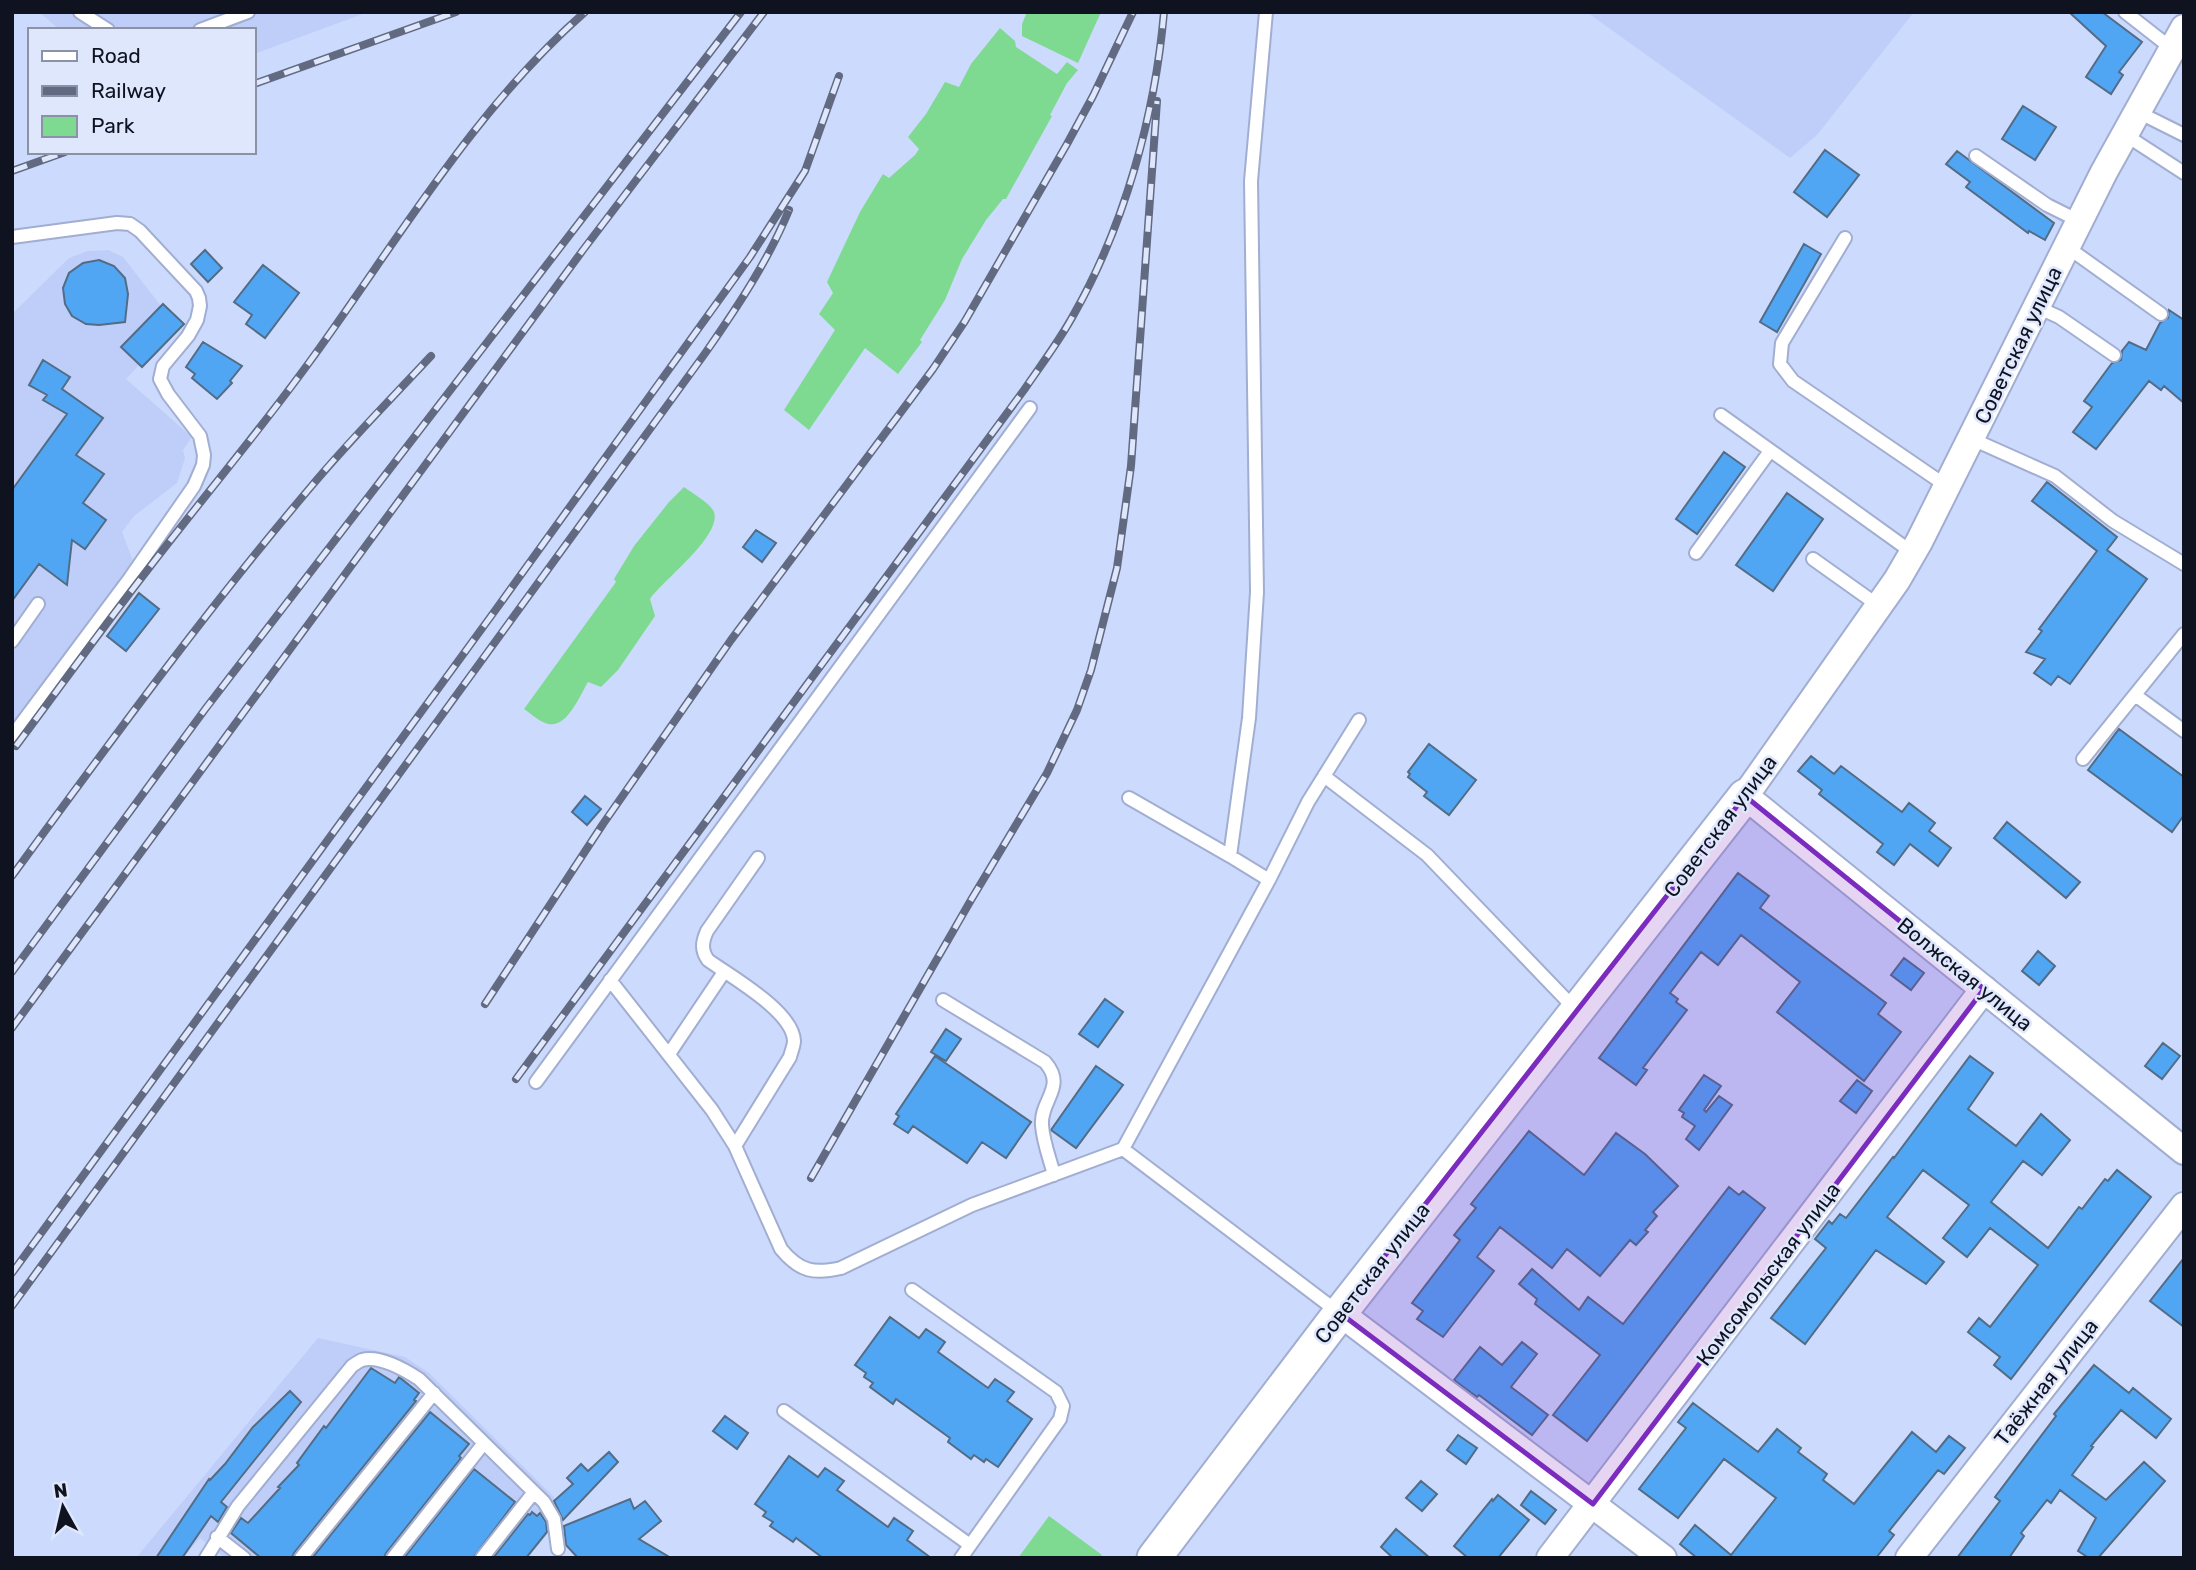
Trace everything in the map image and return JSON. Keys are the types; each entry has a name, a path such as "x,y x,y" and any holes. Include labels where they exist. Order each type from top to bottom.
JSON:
{"street":[{"name":"Советская улица","path":"1154,1558 1340,1314 1745,796 1879,606 1913,553 1948,487 2079,221 2130,122 2178,38"},
{"name":"Волжская улица","path":"1745,796 2184,1151"},
{"name":"Комсомольская улица","path":"1550,1558 1984,989"},
{"name":"Таёжная улица","path":"1909,1558 2184,1206"},
{"path":"1340,1314 1663,1558"}],"lane":[{"path":"80,12 105,28"},
{"path":"205,28 248,12"},
{"path":"1230,856 1249,718 1257,592 1251,181 1266,12"},
{"path":"2125,12 2178,38"},
{"path":"2130,122 2184,135"},
{"path":"2130,122 2184,173"},
{"path":"1976,156 2047,205 2079,221"},
{"path":"12,237 109,223 130,224 140,231 196,291 200,306 197,320 188,336 163,366 160,379 168,394 197,431 204,455 203,465 194,486 130,578 12,736"},
{"path":"1845,238 1782,343 1780,364 1793,381 1948,487"},
{"path":"2067,247 2161,313"},
{"path":"2037,307 2059,317 2115,355"},
{"path":"536,1082 1030,408"},
{"path":"1721,415 1913,553"},
{"path":"1972,439 2055,476 2113,521 2184,565"},
{"path":"1696,553 1770,451"},
{"path":"1812,558 1879,606"},
{"path":"12,641 38,604"},
{"path":"2083,759 2184,634"},
{"path":"2135,695 2184,732"},
{"path":"610,980 712,1110 735,1146 782,1249 793,1263 822,1272 841,1268 972,1205 1124,1149 1308,802 1359,720"},
{"path":"1324,776 1427,855 1577,1012"},
{"path":"1129,798 1269,880"},
{"path":"735,1146 790,1057 794,1042 790,1027 782,1014 708,960 703,952 707,931 758,858"},
{"path":"669,1054 724,972"},
{"path":"943,1000 1045,1062 1052,1070 1055,1079 1041,1122 1054,1175"},
{"path":"1124,1149 1340,1314"},
{"path":"912,1290 1056,1392 1063,1406 1060,1419 961,1558"},
{"path":"206,1558 238,1506 352,1366 363,1360 379,1360 409,1372 434,1393 544,1502 554,1519 558,1549"},
{"path":"301,1558 434,1393"},
{"path":"784,1410 970,1545"},
{"path":"393,1558 484,1443"},
{"path":"482,1558 534,1492"},
{"path":"217,1537 244,1558"}],"highlighted area":[{"path":"1745,796 1984,989 1593,1504 1340,1313"}],"shaded area":[{"path":"39,12 368,12 256,53 256,28 58,28"},
{"path":"1914,12 1817,135 1790,158 1588,13"},
{"path":"108,250 123,257 161,306 133,358 139,365 126,379 192,437 183,450 185,458 177,483 134,516 122,532 133,561 12,723 12,314 69,258 88,251"},
{"path":"318,1338 405,1357 429,1373 553,1496 564,1513 528,1558 225,1558 200,1538 183,1558 136,1558"}],"green space":[{"path":"1027,12 1101,12 1078,63 1022,36 1022,24"},
{"path":"1000,28 1015,41 1016,47 1057,74 1067,62 1078,70 1067,83 1006,199 1003,199 986,220 962,259 945,300 920,340 922,342 898,374 865,348 809,430 784,410 835,330 819,314 833,293 827,282 860,212 883,174 889,178 919,149 908,137 945,82 959,87 971,64"},
{"path":"684,487 714,512 714,522 709,533 690,558 650,599 655,616 618,670 601,687 588,682 565,719 551,724 538,719 524,709 616,582 614,579 634,546"},
{"path":"1049,1516 1102,1555 1100,1558 1018,1558"}],"building":[{"path":"2069,12 2102,12 2142,42 2119,72 2123,75 2111,94 2086,77 2106,46"},
{"path":"2023,106 2056,127 2035,160 2002,139"},
{"path":"1825,150 1859,175 1827,217 1794,192"},
{"path":"1957,151 2054,223 2045,240 2029,231 2028,233 1966,187 1970,182 1946,164"},
{"path":"1804,244 1821,254 1777,332 1760,322"},
{"path":"205,250 222,268 208,282 191,264"},
{"path":"99,260 114,266 125,278 128,294 125,322 86,324 72,316 65,304 63,288 69,273 83,263"},
{"path":"263,265 299,293 265,338 246,324 252,315 234,302"},
{"path":"163,304 184,324 142,367 121,347"},
{"path":"2169,310 2184,320 2184,403 2164,386 2161,390 2149,381 2096,449 2073,432 2092,407 2084,401 2112,363 2121,360 2122,351 2129,342 2146,350 2160,323 2168,318"},
{"path":"203,342 242,366 230,381 232,383 217,399 192,378 195,374 186,367"},
{"path":"43,360 70,377 62,389 103,418 76,455 104,474 83,503 106,520 85,549 72,540 67,585 39,564 12,601 12,490 67,414 43,400 47,395 29,385"},
{"path":"1724,452 1745,467 1697,534 1676,519"},
{"path":"2047,482 2117,537 2107,550 2147,579 2070,684 2058,676 2051,685 2034,673 2045,659 2026,652 2042,631 2039,629 2097,551 2032,501"},
{"path":"1787,493 1823,519 1773,591 1736,565"},
{"path":"756,530 776,543 762,562 743,547"},
{"path":"139,593 159,609 126,651 107,636"},
{"path":"2119,729 2184,777 2184,815 2172,832 2088,770"},
{"path":"1429,744 1476,780 1449,815 1424,796 1427,792 1408,777 1408,772"},
{"path":"1811,756 1834,774 1841,766 1902,812 1909,803 1935,823 1929,831 1951,848 1938,866 1910,844 1894,865 1877,852 1883,844 1819,794 1822,790 1798,771"},
{"path":"585,796 601,809 587,825 572,812"},
{"path":"2007,822 2080,882 2066,898 1994,838"},
{"path":"1738,873 1769,896 1760,908 1886,1003 1878,1014 1901,1032 1864,1081 1777,1012 1800,982 1741,935 1718,965 1701,952 1670,993 1678,999 1676,1002 1687,1010 1643,1068 1647,1070 1636,1085 1599,1058"},
{"path":"2038,951 2055,966 2039,985 2022,971"},
{"path":"1904,958 1924,973 1911,990 1891,975"},
{"path":"1105,999 1123,1012 1098,1047 1079,1034"},
{"path":"946,1029 961,1039 946,1061 931,1052"},
{"path":"2163,1043 2180,1056 2162,1079 2145,1066"},
{"path":"935,1056 1031,1122 1006,1158 982,1142 967,1163 913,1126 908,1133 894,1124 899,1116 896,1114"},
{"path":"1970,1056 1993,1073 1968,1109 2016,1146 2041,1114 2070,1140 2042,1175 2023,1161 1991,1202 2048,1248 2079,1207 2082,1209 2105,1179 2108,1181 2117,1170 2151,1197 2011,1379 1994,1365 2000,1357 1968,1332 1979,1318 1990,1327 2038,1265 1990,1228 1967,1257 1943,1238 1969,1205 1923,1170 1887,1217 1944,1262 1926,1284 1876,1250 1805,1344 1771,1318 1826,1248 1815,1239 1829,1221 1832,1224 1840,1214 1846,1218"},
{"path":"1096,1066 1123,1085 1076,1148 1051,1130"},
{"path":"1704,1075 1721,1086 1704,1110 1706,1112 1719,1096 1732,1105 1699,1150 1686,1139 1695,1126 1682,1117 1684,1113 1679,1110"},
{"path":"1857,1080 1872,1091 1856,1113 1840,1101"},
{"path":"1529,1131 1584,1175 1616,1133 1645,1154 1678,1186 1653,1212 1657,1216 1645,1230 1648,1232 1636,1245 1630,1240 1600,1276 1567,1249 1552,1268 1500,1227 1477,1257 1494,1271 1443,1337 1417,1319 1423,1311 1412,1303 1460,1240 1454,1235 1476,1208 1471,1204"},
{"path":"1729,1187 1739,1195 1743,1191 1765,1208 1587,1441 1553,1415 1600,1355 1535,1304 1537,1299 1519,1284 1532,1269 1579,1310 1588,1297 1623,1324"},
{"path":"2184,1258 2184,1327 2150,1301"},
{"path":"890,1317 919,1338 926,1329 945,1342 938,1352 988,1388 995,1379 1014,1392 1007,1401 1032,1419 998,1467 974,1455 971,1459 948,1442 950,1438 896,1399 893,1404 870,1387 873,1383 864,1377 866,1373 855,1365"},
{"path":"1522,1342 1537,1354 1511,1387 1548,1415 1532,1435 1479,1395 1477,1397 1454,1380 1480,1347 1502,1365"},
{"path":"2094,1365 2129,1393 2133,1388 2171,1419 2156,1438 2121,1410 2091,1446 2093,1447 2072,1475 2106,1500 2144,1462 2165,1481 2098,1558 2089,1558 2078,1551 2096,1518 2060,1490 2051,1503 2047,1500 2021,1533 2024,1536 2009,1558 1957,1558 2000,1501 1995,1497 2056,1416 2054,1414"},
{"path":"371,1368 395,1383 399,1377 419,1393 414,1400 416,1401 292,1558 261,1558 231,1533 241,1518 248,1523 280,1488 278,1487 299,1465 297,1463 324,1426 326,1428"},
{"path":"290,1391 301,1402 221,1502 227,1507 218,1522 211,1516 182,1558 156,1558 209,1479 225,1464 253,1427"},
{"path":"1693,1403 1758,1452 1777,1429 1801,1448 1798,1452 1827,1474 1823,1480 1854,1504 1912,1432 1936,1452 1949,1436 1965,1448 1944,1474 1938,1470 1889,1531 1894,1535 1876,1558 1697,1558 1680,1544 1695,1525 1731,1555 1776,1498 1724,1459 1678,1518 1639,1489 1686,1428 1678,1422"},
{"path":"430,1412 469,1444 384,1558 312,1558"},
{"path":"725,1416 748,1433 737,1449 713,1431"},
{"path":"1458,1435 1477,1448 1466,1464 1447,1450"},
{"path":"609,1452 618,1462 563,1520 554,1501 573,1484 567,1478 581,1464 588,1471"},
{"path":"789,1456 818,1477 825,1468 844,1481 837,1490 888,1527 894,1518 913,1531 907,1540 931,1558 823,1558 796,1538 793,1542 770,1526 773,1522 763,1516 766,1512 755,1504"},
{"path":"474,1469 515,1502 473,1558 404,1558"},
{"path":"1421,1481 1437,1494 1422,1511 1406,1498"},
{"path":"1531,1491 1556,1510 1545,1524 1521,1505"},
{"path":"1498,1495 1529,1520 1498,1558 1468,1558 1454,1546"},
{"path":"630,1499 634,1509 645,1501 661,1521 639,1539 671,1558 578,1558 566,1545 564,1526"},
{"path":"532,1512 537,1516 540,1513 546,1522 547,1532 526,1558 493,1558 528,1514"},
{"path":"1396,1529 1430,1558 1393,1558 1381,1547"}],"railway":[{"path":"256,83 456,12"},
{"path":"16,746 132,590 289,390 471,135 545,50 585,12"},
{"path":"12,972 206,708 741,12"},
{"path":"12,1028 583,250 764,12"},
{"path":"485,1004 603,824 731,640 933,369 965,321 1067,144 1133,12"},
{"path":"516,1079 1024,390 1069,324 1108,243 1135,168 1153,90 1164,12"},
{"path":"12,1273 750,257 805,171 839,76"},
{"path":"811,1178 1047,773 1077,710 1091,670 1117,568 1131,466 1157,101"},
{"path":"12,171 59,154"},
{"path":"12,1306 706,352 752,283 789,210"},
{"path":"12,876 232,583 338,455 431,356"}]}
